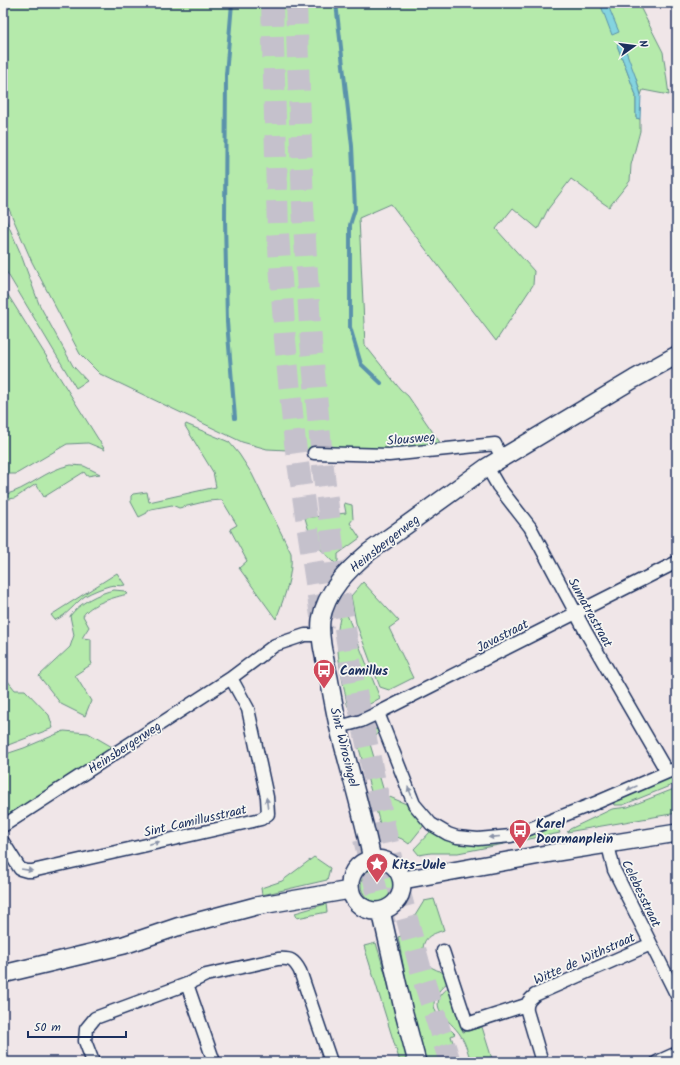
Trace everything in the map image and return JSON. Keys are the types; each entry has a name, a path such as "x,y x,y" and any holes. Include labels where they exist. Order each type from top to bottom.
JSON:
{"street":[{"name":"Heinsbergerweg","path":"3,826 231,678 275,645 305,635 321,635 321,621 326,604 338,582 369,552 487,467 627,383 677,355"},
{"name":"Slousweg","path":"314,452 389,455 495,444 502,458"},
{"name":"Sumatrastraat","path":"487,467 498,486 530,527 575,613 672,770"},
{"name":"Javastraat","path":"339,728 361,721 378,713 677,562"},
{"name":"Sint Wirosingel","path":"321,635 339,728 369,840 372,859"},
{"name":"Sint Camillusstraat","path":"3,842 20,869 32,871 261,819 268,814 265,790 248,709 231,678"},
{"path":"378,713 414,804 431,824 448,834 457,837 478,839 511,836 598,802 672,770"},
{"path":"402,880 546,854 677,833"},
{"name":"Celebesstraat","path":"608,845 614,870 677,996"},
{"path":"372,859 385,860 391,863 400,873 402,880 403,887 398,901 392,906 381,911 373,911 361,907 354,900 350,890 350,881 354,870 362,863 372,859"},
{"path":"3,974 124,944 177,927 256,906 350,890"},
{"path":"381,911 404,1013 417,1062"},
{"name":"Witte de Withstraat","path":"443,951 467,1024 528,1002 535,995 651,944"},
{"path":"93,1062 85,1041 86,1029 95,1018 187,984 206,975 278,959 289,958 296,963 300,971 331,1062"},
{"path":"187,984 214,1062"},
{"path":"528,1002 527,1011 542,1062"},
{"path":"657,1062 677,1053"}],"green space":[{"path":"3,3 638,3 663,52 669,95 643,90 641,95 636,78 617,45 636,95 636,118 640,119 640,131 631,165 630,181 609,207 571,179 548,209 538,229 513,208 496,229 534,271 533,285 496,341 391,204 359,218 365,345 400,389 408,396 441,444 348,453 267,449 242,442 100,374 80,354 32,262 5,200 3,190"},
{"path":"3,213 20,252 39,304 73,366 87,381 76,388 3,266"},
{"path":"3,287 105,450 88,443 67,444 16,474 3,474"},
{"path":"186,424 229,442 239,454 252,474 291,553 291,570 285,595 276,619 239,568 247,561 230,529 237,525 222,500 208,501 179,508 172,505 151,509 139,517 131,502 131,496 133,494 147,492 149,502 216,487 213,472 185,426"},
{"path":"71,465 84,466 100,474 87,476 84,472 44,497 36,484 15,498 3,500 3,495 21,489 62,467"},
{"path":"344,503 352,505 353,519 350,523 360,538 338,554 338,561 336,564 312,541 305,518 346,513"},
{"path":"117,573 125,585 111,585 85,596 63,616 55,620 51,615"},
{"path":"363,582 399,621 389,628 413,678 389,690 380,687 356,623 351,596"},
{"path":"114,590 125,591 128,594 96,605 83,616 89,627 82,638 91,639 92,664 75,675 91,701 85,716 61,704 39,676 70,647 74,635 70,616 74,611 90,599"},
{"path":"344,607 380,698 358,711 351,713 347,704 337,643 340,619"},
{"path":"3,675 15,690 25,690 49,715 53,728 3,747"},
{"path":"376,729 379,732 370,744 385,795 411,806 425,824 409,844 402,839 382,831 355,734 358,731"},
{"path":"64,731 88,733 114,748 3,822 3,755"},
{"path":"675,776 677,783 623,805 614,805 612,801"},
{"path":"674,789 677,793 677,813 567,832 570,829 612,809 628,807"},
{"path":"556,824 560,833 458,853 431,853 419,855 414,849 431,831 449,839"},
{"path":"314,857 330,868 327,880 262,895 261,888 282,881"},
{"path":"378,868 390,873 395,885 390,897 378,902 366,897 361,885 366,873"},
{"path":"434,899 444,930 431,935 426,940 423,948 423,956 428,965 446,974 448,982 440,990 436,997 434,1003 435,1010 455,1034 451,1036 459,1062 425,1062 414,1025 398,937 401,936 400,929 413,919 424,901"},
{"path":"326,904 327,912 297,918 295,913"},
{"path":"376,943 412,1062 400,1062 364,946"},
{"path":"449,987 463,1032 482,1027 493,1062 471,1062 466,1045 461,1036 441,1013 438,1007 438,1001"}],"water":[{"path":"600,3 607,3 619,32 612,35"},
{"path":"620,42 623,43 641,95 640,119 636,118 636,95 617,45"}],"waterway":[{"path":"232,3 226,75 225,218 227,322 235,418"},
{"path":"336,3 352,146 355,209 350,225 350,327 361,364 381,383"}],"tunnel":[{"path":"272,3 278,232 285,340 295,443 323,629"},
{"path":"296,3 303,206 311,342 323,468 336,571 352,673 393,867 423,978 450,1062"},
{"path":"364,839 387,932"}],"place":[{"name":"Camillus","path":"324,690"},
{"name":"Karel Doormanplein","path":"520,850"},
{"name":"Kits-Uule","path":"377,884"}]}
